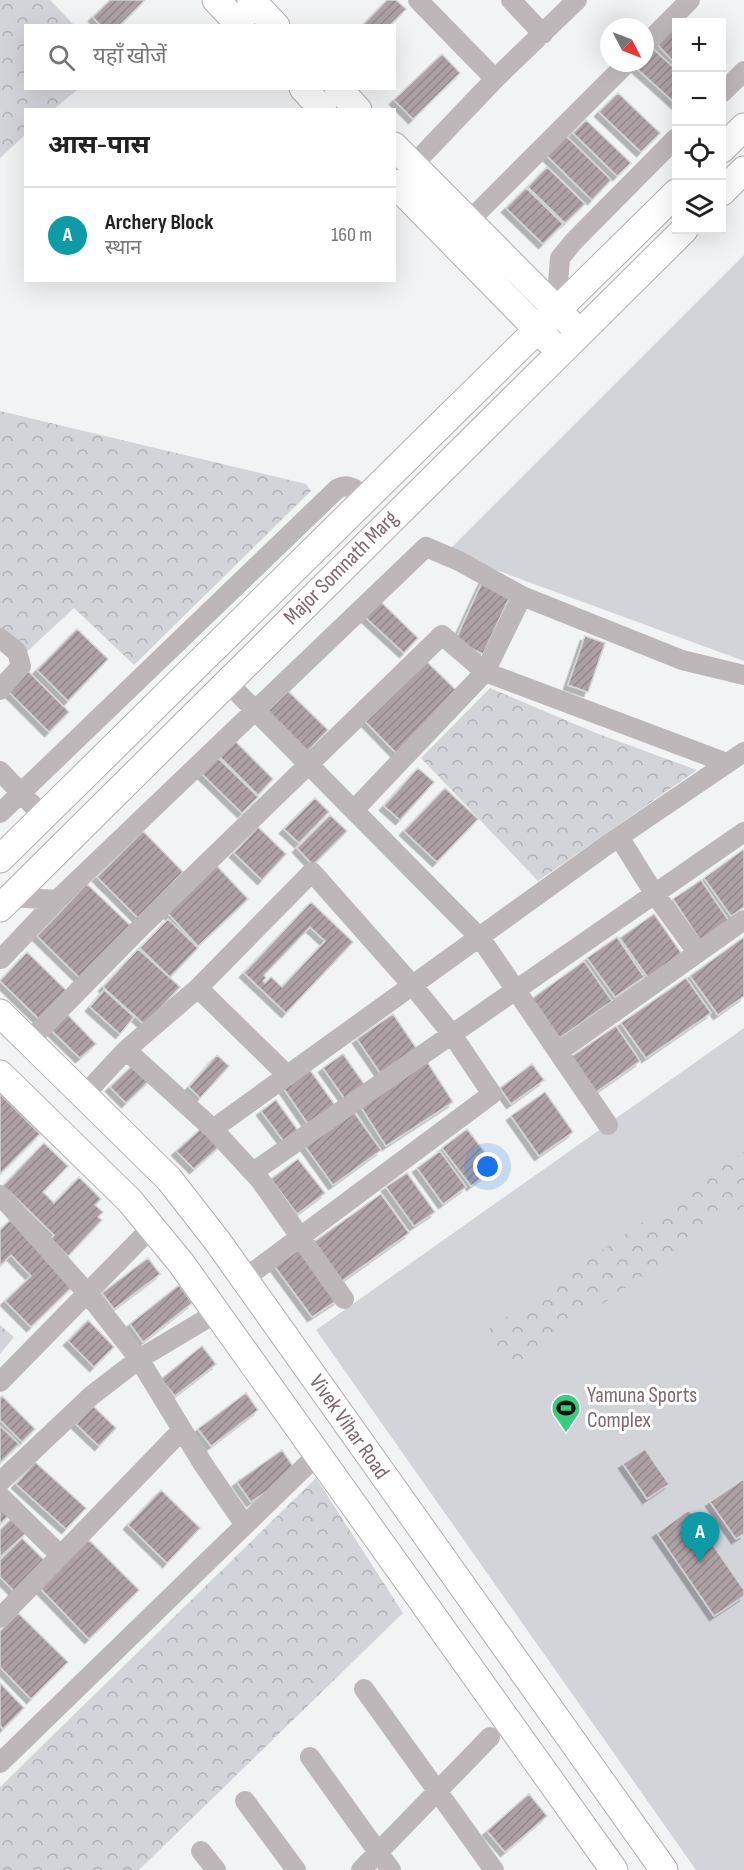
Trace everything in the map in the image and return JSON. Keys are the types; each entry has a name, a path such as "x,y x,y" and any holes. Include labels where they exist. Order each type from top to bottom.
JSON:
{"main road":[{"path":"216,0 239,24"},
{"path":"251,0 274,24"},
{"path":"305,90 321,108"},
{"path":"340,90 356,108"},
{"path":"726,145 744,127"},
{"path":"396,152 404,174 559,352"},
{"path":"726,188 744,170"},
{"path":"404,174 469,221 579,333"},
{"name":"Major Somnath Marg","path":"0,859 672,197"},
{"name":"Major Somnath Marg","path":"6,902 680,234"},
{"name":"Vivek Vihar Road","path":"0,1013 169,1179 218,1242 664,1870"},
{"path":"1,1078 130,1201 181,1263 614,1870"},
{"path":"346,1495 380,1471"}],"street":[{"path":"418,0 495,79"},
{"path":"511,0 543,34"},
{"path":"404,174 495,79 577,0"},
{"path":"654,36 690,0"},
{"path":"726,89 744,71"},
{"path":"469,221 618,72"},
{"path":"556,310 560,258 672,142"},
{"path":"0,813 337,489 342,486 350,487 365,499"},
{"path":"1,959 57,900 426,547 459,561 522,596 682,660 744,675"},
{"path":"354,810 485,672 522,596"},
{"path":"28,1041 142,926 442,635 485,672 726,764"},
{"path":"0,639 17,652 21,666 0,690"},
{"path":"227,682 480,938 608,1125"},
{"path":"213,1129 619,837 744,752"},
{"path":"0,771 43,816"},
{"path":"253,1172 744,832"},
{"path":"619,837 654,893 697,952"},
{"path":"84,1095 126,1050 198,988 312,872 414,986 451,1033 492,1094 244,1279"},
{"path":"6,902 57,900"},
{"path":"558,1052 744,920"},
{"path":"198,988 288,1076"},
{"path":"126,1050 213,1129 253,1172 344,1299"},
{"path":"0,1195 88,1294 139,1359 182,1430 246,1525"},
{"path":"0,1382 152,1227"},
{"path":"0,1482 91,1396 139,1359 216,1313"},
{"path":"0,1618 182,1430"},
{"path":"0,1763 317,1455"},
{"path":"0,1496 60,1555"},
{"path":"364,1689 494,1870"},
{"path":"361,1870 490,1737"},
{"path":"310,1756 392,1870"},
{"path":"245,1801 296,1870"},
{"path":"201,1851 216,1870"}],"green space":[{"path":"0,0 50,0 73,24 24,24 24,90 77,90 55,108 24,108 24,136 0,158"},
{"path":"744,255 744,661 447,552"},
{"path":"0,411 306,484 311,491 134,665 74,608 18,660 0,640"},
{"path":"490,688 596,733 697,770 538,881 421,758"},
{"name":"Yamuna Sports Complex","path":"744,1028 744,1870 696,1870 316,1330"},
{"path":"744,1152 744,1206 511,1367 485,1332"},
{"path":"0,1325 14,1337 0,1354"},
{"path":"316,1478 403,1613 139,1870 0,1870 0,1787"}],"building":[{"path":"110,0 145,0 121,24 99,24 93,17"},
{"path":"387,0 396,0 406,9 391,24 364,24"},
{"path":"672,26 672,60 656,43"},
{"path":"654,50 672,66 672,100 641,72 654,72"},
{"path":"442,54 460,73 413,119 394,100"},
{"path":"618,93 660,133 641,152 599,112"},
{"path":"586,120 631,163 617,176 573,133"},
{"path":"566,136 611,180 592,200 547,156"},
{"path":"547,167 585,204 565,223 528,187"},
{"path":"526,188 563,224 543,244 506,208"},
{"path":"484,578 512,592 483,654 455,641"},
{"path":"380,601 418,638 404,653 365,617"},
{"path":"77,629 108,659 68,701 37,670"},
{"path":"585,636 605,643 588,692 568,685"},
{"path":"424,659 457,691 396,753 364,720"},
{"path":"28,671 69,712 49,732 8,691"},
{"path":"288,691 328,730 307,752 267,712"},
{"path":"230,736 273,779 258,795 215,752"},
{"path":"218,758 258,797 242,813 202,774"},
{"path":"418,768 434,782 400,820 384,806"},
{"path":"445,788 478,819 437,862 404,831"},
{"path":"315,798 329,812 299,843 284,829"},
{"path":"330,815 347,831 313,865 297,848"},
{"path":"258,827 286,854 262,880 234,853"},
{"path":"143,831 183,872 138,918 97,877"},
{"path":"744,849 744,907 731,916 704,878"},
{"path":"215,864 248,899 198,946 165,910"},
{"path":"701,880 731,924 702,943 673,899"},
{"path":"87,884 133,928 83,981 37,936"},
{"path":"311,902 353,942 286,1013 244,973","holes":["310,927 325,941 282,987 271,977 265,983 263,981 266,978 264,975"]},
{"path":"654,914 682,954 648,978 620,938"},
{"path":"168,919 198,948 170,977 140,948"},
{"path":"617,937 644,977 615,997 587,958"},
{"path":"744,937 744,996 718,1015 690,976"},
{"path":"138,949 180,987 145,1025 103,987"},
{"path":"27,952 70,994 43,1023 0,981"},
{"path":"584,961 612,1001 554,1042 526,1003"},
{"path":"686,978 711,1013 646,1058 621,1023"},
{"path":"104,990 134,1017 120,1034 90,1007"},
{"path":"65,1012 96,1044 80,1058 49,1028"},
{"path":"393,1014 419,1052 383,1077 357,1039"},
{"path":"616,1026 640,1061 592,1095 568,1059"},
{"path":"343,1054 367,1088 347,1102 323,1068"},
{"path":"217,1055 229,1066 200,1098 189,1087"},
{"path":"426,1060 453,1102 386,1146 359,1104"},
{"path":"135,1063 151,1079 126,1103 110,1087"},
{"path":"532,1064 544,1080 511,1104 500,1088"},
{"path":"310,1070 335,1105 308,1124 284,1089"},
{"path":"545,1092 573,1132 539,1156 511,1116"},
{"path":"0,1094 40,1134 0,1174"},
{"path":"276,1100 302,1136 288,1147 261,1111"},
{"path":"353,1111 381,1150 333,1185 305,1146"},
{"path":"204,1126 221,1145 194,1169 176,1151"},
{"path":"467,1129 496,1167 471,1186 442,1148"},
{"path":"44,1143 68,1166 43,1192 54,1203 79,1177 101,1199 95,1205 103,1212 98,1217 102,1220 68,1256 51,1239 54,1235 10,1192 0,1189"},
{"path":"440,1151 466,1187 443,1204 417,1168"},
{"path":"298,1159 325,1193 297,1214 271,1179"},
{"path":"407,1173 435,1212 414,1226 386,1187"},
{"path":"381,1194 409,1233 342,1281 314,1242"},
{"path":"10,1220 74,1285 31,1327 5,1301 31,1276 11,1255 0,1266 0,1230"},
{"path":"298,1245 338,1300 312,1317 273,1264"},
{"path":"148,1258 160,1274 114,1309 102,1293"},
{"path":"179,1285 192,1303 143,1342 130,1324"},
{"path":"88,1320 114,1347 94,1367 68,1341"},
{"path":"202,1346 216,1364 175,1396 161,1379"},
{"path":"246,1393 258,1410 211,1446 198,1429"},
{"path":"2,1396 35,1429 22,1442 0,1420 0,1398"},
{"path":"93,1406 116,1428 99,1446 76,1424"},
{"path":"0,1426 19,1444 0,1463"},
{"path":"645,1449 669,1484 647,1499 623,1464"},
{"path":"282,1450 296,1471 251,1502 237,1482"},
{"path":"35,1462 86,1508 66,1529 16,1484"},
{"path":"744,1479 744,1534 736,1539 710,1502"},
{"path":"161,1490 200,1528 167,1563 128,1525"},
{"path":"0,1501 12,1513 0,1524"},
{"path":"689,1510 744,1590 744,1596 714,1616 657,1533"},
{"path":"14,1516 28,1531 0,1557 0,1530"},
{"path":"22,1538 45,1561 14,1591 0,1577 0,1560"},
{"path":"89,1540 139,1590 89,1639 40,1588"},
{"path":"18,1613 68,1662 31,1699 0,1667 0,1631"},
{"path":"0,1683 24,1708 3,1729 0,1725"},
{"path":"529,1794 547,1816 505,1852 487,1831"}],"place":[{"name":"Yamuna Sports Complex","path":"566,1434"},
{"name":"Archery Block","path":"700,1562"}]}
